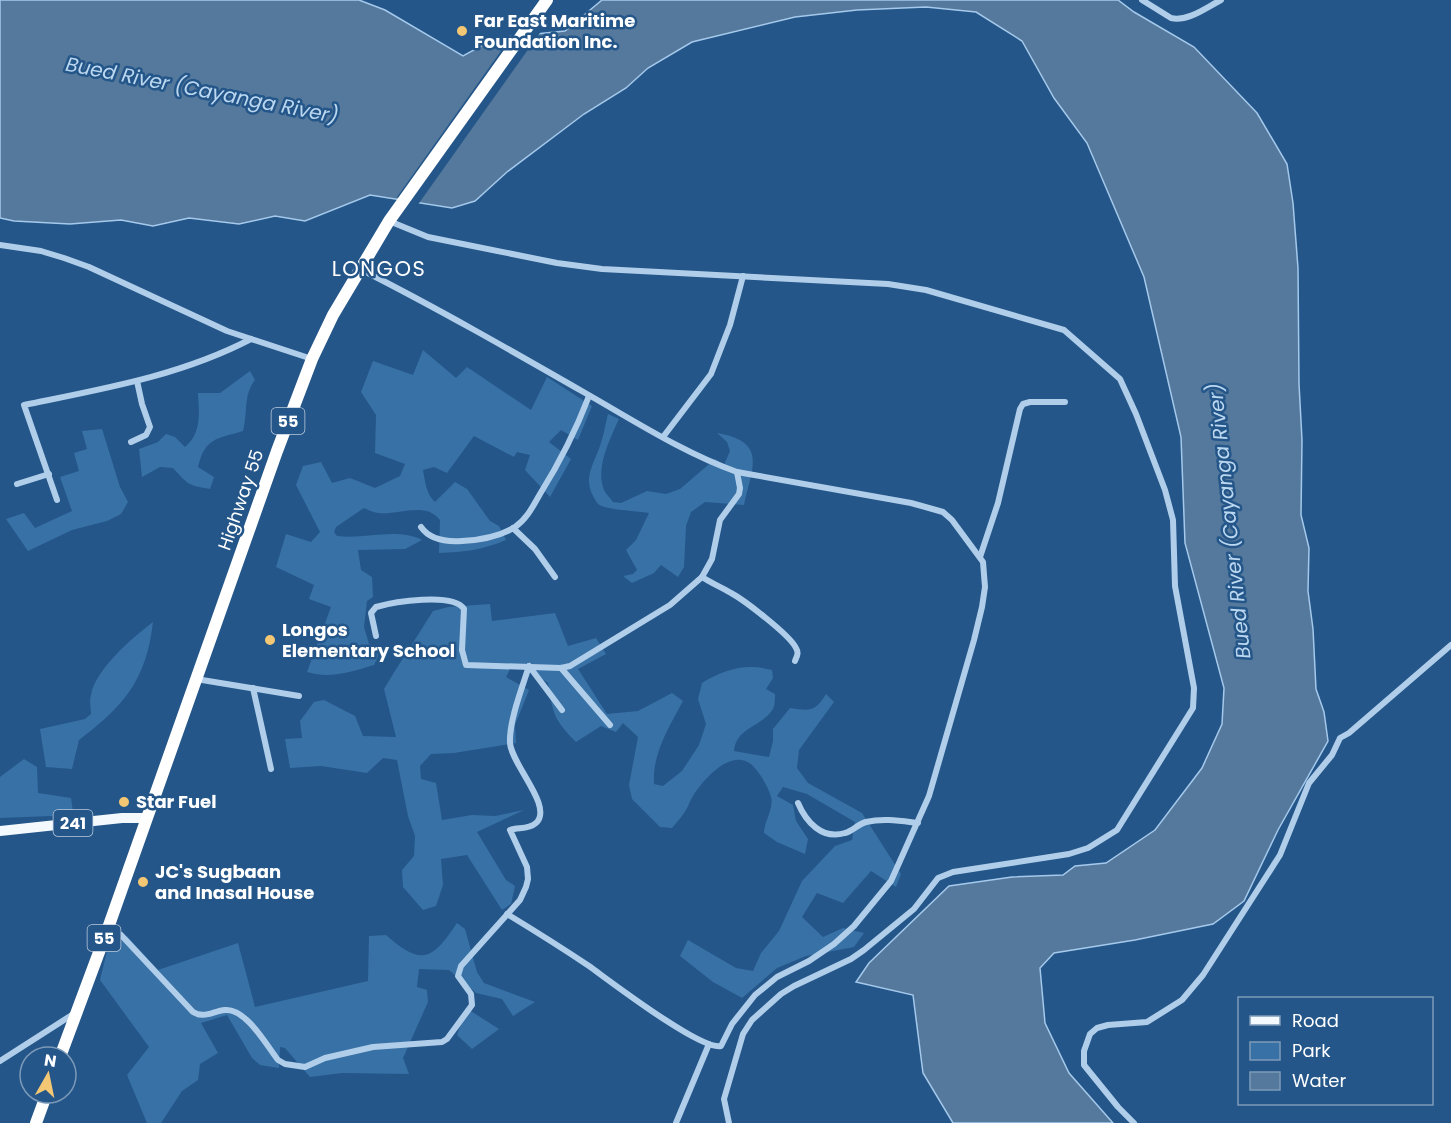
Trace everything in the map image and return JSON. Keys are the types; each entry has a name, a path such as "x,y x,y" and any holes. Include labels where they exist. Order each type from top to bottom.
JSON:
{"highway":[{"name":"Highway 55","path":"64,1045 76,1012 114,931 147,818 195,679 312,359 359,268 389,221 547,0"},
{"path":"36,1123 43,1105"}],"main road":[{"name":"241","path":"0,831 122,818 147,818"}],"street":[{"path":"1142,0 1177,20 1221,0"},
{"path":"389,221 428,237 557,263 602,269 888,284 926,290 1064,330 1120,380 1136,414 1165,490 1173,520 1175,586 1194,688 1192,708 1117,830 1088,848 1069,854 953,872 938,878 914,909 864,950 851,959 781,994 752,1020 743,1034 724,1099 729,1123"},
{"path":"0,245 41,251 89,267 227,331 312,359"},
{"path":"359,268 459,320 589,396 714,464 737,472 911,502 937,509 952,520 980,557 985,568 985,587 977,629 945,744 918,823 891,881 854,926 810,961 777,977 755,995 732,1024 721,1046 716,1047 709,1044 651,1011 588,966 507,914"},
{"path":"663,437 711,374 730,325 743,276"},
{"path":"57,501 24,405 137,381 201,362 250,339"},
{"path":"131,442 146,435 150,427 137,381"},
{"path":"421,527 426,534 432,537 451,541 493,537 513,528 527,516 563,457 589,396"},
{"path":"980,557 998,503 1020,409 1023,404 1030,402 1065,402"},
{"path":"376,636 371,612 376,607 411,600 453,602 460,604 464,609 462,650 466,665 561,668 579,660 670,605 702,577 712,559 720,520 739,494 737,472"},
{"path":"16,484 49,474"},
{"path":"513,528 535,549 555,577"},
{"path":"702,577 733,594 780,630 798,650 795,661"},
{"path":"1134,1123 1084,1065 1084,1051 1090,1034 1097,1028 1108,1025 1147,1022 1182,999 1203,975 1280,855 1309,783 1332,755 1340,738 1349,733 1451,645"},
{"path":"529,666 562,710"},
{"path":"114,931 193,1012 201,1015 224,1010 235,1012 249,1023 279,1060 285,1064 305,1067 325,1058 373,1047 447,1040 472,1005 471,994 458,976 461,966 520,900 528,879 527,867 510,829 527,828 535,824 541,813 540,803 510,746 513,723 529,666"},
{"path":"561,668 610,725"},
{"path":"195,679 299,696"},
{"path":"253,688 271,769"},
{"path":"798,803 812,825 821,832 844,834 862,824 878,820 918,823"},
{"path":"0,1061 76,1012"},
{"path":"675,1123 709,1044"}],"green space":[{"path":"423,350 456,378 467,367 531,410 547,377 592,406 578,440 561,430 549,442 571,459 550,497 525,470 530,455 517,452 514,457 474,436 447,473 434,467 423,470 428,491 435,502 455,482 467,489 490,521 499,526 506,540 473,550 439,553 440,520 434,514 420,510 379,513 364,508 336,527 334,532 337,536 402,534 422,540 405,549 358,550 361,570 372,577 373,597 367,601 364,627 369,644 382,648 374,665 332,675 307,672 331,607 309,599 314,585 276,567 286,534 311,542 320,532 296,485 303,466 321,462 332,483 350,478 375,488 400,476 405,464 375,453 376,415 361,392 373,361 413,375"},
{"path":"250,371 255,380 247,398 243,431 213,441 201,457 198,467 214,477 210,489 189,483 173,468 160,467 142,477 139,449 158,442 166,434 175,437 185,447 197,429 198,393 220,393"},
{"path":"608,414 619,419 605,454 601,472 604,490 613,502 621,503 647,491 666,494 680,489 715,459 724,465 730,451 727,442 717,433 733,437 744,443 750,450 753,458 752,468 744,505 705,502 691,512 686,526 684,567 678,577 661,565 654,573 632,583 623,576 633,574 637,570 626,550 636,540 649,513 602,506 598,504 590,490 590,473"},
{"path":"102,429 120,487 128,502 121,514 107,521 72,530 28,551 6,519 24,513 35,528 72,511 60,477 79,471 74,453 87,449 82,431"},
{"path":"490,604 492,621 555,613 568,646 596,638 606,654 578,669 607,714 638,711 672,693 683,701 659,751 654,784 663,786 682,771 699,745 706,724 698,699 702,683 711,678 744,667 772,670 773,678 766,689 775,694 773,709 763,720 739,737 734,751 769,757 773,729 790,708 811,709 819,704 826,694 834,702 799,750 797,768 808,783 862,813 901,874 896,887 871,871 843,903 817,893 802,917 823,937 843,928 864,933 854,947 806,956 777,968 742,998 713,982 680,956 688,940 736,968 753,971 761,953 779,931 802,881 835,846 852,840 855,822 807,794 783,787 777,796 793,805 796,821 808,839 805,854 777,842 764,833 772,802 766,784 752,765 735,760 718,768 703,782 683,815 672,828 660,827 632,799 629,785 638,737 623,723 616,732 601,726 576,742 556,716 548,683 526,668 510,669 506,677 529,690 515,725 516,743 454,753 431,754 420,766 421,779 436,783 442,820 472,815 495,816 524,810 477,832 506,880 515,886 511,904 502,910 467,855 441,859 443,885 436,906 423,910 403,887 402,870 414,856 415,836 408,816 397,760 383,758 367,773 321,766 290,768 285,739 302,738 300,721 314,702 324,700 355,716 363,736 396,737 384,689 433,611 448,607"},
{"path":"153,622 145,660 131,690 109,715 79,740 72,769 46,767 40,729 85,719 91,714 90,697 100,675 135,636"},
{"path":"24,759 37,767 38,793 71,798 74,819 51,816 0,818 0,777"},
{"path":"457,923 465,929 477,972 484,983 535,1002 513,1016 502,999 476,993 449,970 419,969 417,987 427,990 428,1002 403,1058 409,1074 342,1073 310,1077 285,1048 280,1047 279,1068 260,1065 252,1058 227,1015 201,1023 218,1053 200,1064 198,1080 182,1091 161,1123 147,1123 127,1075 149,1047 100,980 109,943 116,946 127,936 158,970 238,943 255,1007 368,981 369,936 386,935 409,952 426,955 440,945"},
{"path":"466,1008 499,1029 472,1049 457,1035"}],"water":[{"name":"Bued River (Cayanga River)","path":"0,0 359,0 385,10 463,56 496,38 565,31 602,0 1118,0 1194,47 1257,113 1287,164 1293,203 1298,268 1302,440 1301,515 1309,548 1308,591 1313,629 1316,689 1324,712 1328,741 1278,830 1244,901 1213,924 1054,953 1040,968 1045,1023 1069,1073 1113,1123 953,1123 923,1073 913,995 856,982 869,963 949,886 1012,877 1063,875 1075,866 1106,863 1155,830 1202,768 1222,724 1224,688 1185,543 1181,437 1144,277 1087,143 1054,98 1022,41 976,12 926,7 857,10 795,17 692,42 648,68 626,88 584,114 507,172 475,201 452,208 370,195 305,221 275,216 239,224 189,218 153,226 121,220 70,224 0,218"}],"pier":[{"path":"542,30 417,206 407,204 397,197 513,34"}],"place":[{"name":"Far East Maritime Foundation Inc.","path":"462,31"},
{"name":"Longos Elementary School","path":"270,640"},
{"name":"Star Fuel","path":"124,802"},
{"name":"JC's Sugbaan and Inasal House","path":"143,882"}],"district":[{"name":"LONGOS","path":"379,269"}]}
